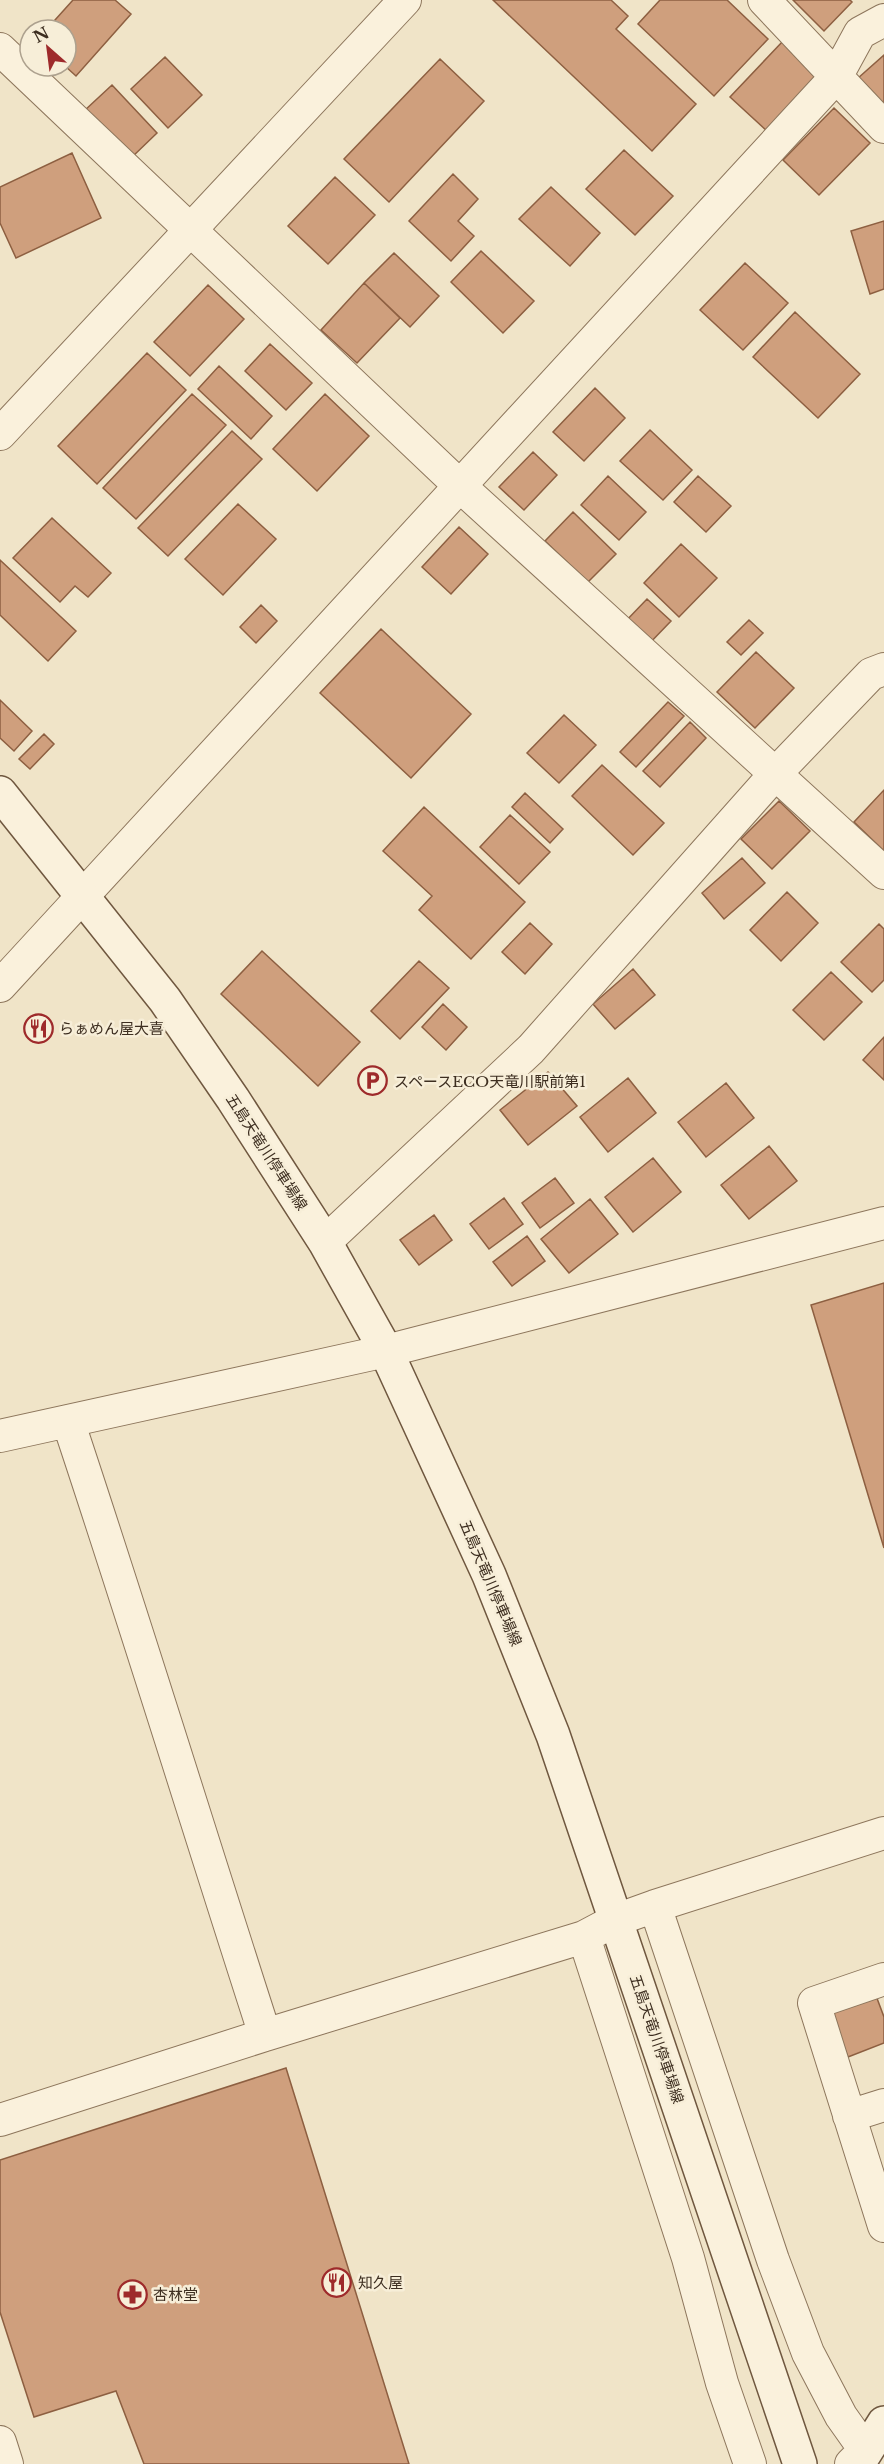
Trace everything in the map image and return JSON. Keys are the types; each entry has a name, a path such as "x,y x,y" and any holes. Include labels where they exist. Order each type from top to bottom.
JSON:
{"main road":[{"name":"五島天竜川停車場線","path":"0,793 165,1000 233,1099 325,1242 386,1351 489,1575 553,1735 800,2464"},
{"path":"858,2460 884,2423"}],"street":[{"path":"0,434 405,0"},
{"path":"764,0 884,127"},
{"path":"0,986 462,487 836,77 860,33 884,20"},
{"path":"0,49 462,487 884,873"},
{"path":"325,1242 531,1049 776,773 871,674 884,669"},
{"path":"0,1436 386,1351 884,1223"},
{"path":"68,1421 128,1599 192,1810 265,2036"},
{"path":"0,2120 584,1938 621,1932 655,1906 884,1833"},
{"path":"655,1906 773,2260 808,2353 841,2416 858,2460"},
{"path":"584,1938 688,2258 722,2383 750,2464"},
{"path":"884,1979 814,2003 884,2226"},
{"path":"849,2116 884,2105"},
{"path":"0,2442 7,2464"}],"building":[{"path":"73,0 115,0 131,14 78,74 78,18 57,18"},
{"path":"493,0 611,0 628,16 616,29 696,104 652,151"},
{"path":"660,0 727,0 768,39 714,96 638,24"},
{"path":"793,0 850,0 852,2 824,31"},
{"path":"783,41 820,75 767,131 730,97"},
{"path":"884,55 884,108 857,79"},
{"path":"165,57 202,95 168,128 131,89"},
{"path":"440,59 484,101 389,202 344,159"},
{"path":"112,85 157,133 129,160 84,111"},
{"path":"834,108 870,143 819,195 783,160"},
{"path":"624,150 673,196 635,235 586,189"},
{"path":"72,153 101,218 16,258 0,223 0,187"},
{"path":"453,174 478,199 458,221 474,236 451,261 409,221"},
{"path":"335,177 375,215 328,264 288,226"},
{"path":"551,187 600,233 570,266 519,219"},
{"path":"884,221 884,289 870,294 851,231"},
{"path":"481,251 534,301 503,333 451,282"},
{"path":"394,253 439,296 410,327 364,283"},
{"path":"745,263 788,303 743,350 700,310"},
{"path":"364,283 400,318 357,363 321,330"},
{"path":"208,285 244,319 190,376 154,342"},
{"path":"795,312 860,374 818,418 753,357"},
{"path":"270,344 312,383 286,410 245,371"},
{"path":"147,353 186,390 97,484 58,446"},
{"path":"219,366 272,416 251,439 198,389"},
{"path":"595,388 625,418 584,461 553,432"},
{"path":"192,394 226,425 136,519 103,488"},
{"path":"325,394 369,436 317,491 273,449"},
{"path":"650,430 692,470 663,500 620,461"},
{"path":"232,431 262,459 168,556 138,528"},
{"path":"533,452 557,475 524,510 499,487"},
{"path":"608,476 646,512 619,540 581,505"},
{"path":"698,476 731,506 706,532 674,502"},
{"path":"238,504 276,539 223,595 185,559"},
{"path":"573,512 616,554 588,582 545,541"},
{"path":"52,518 111,573 88,597 75,586 60,602 13,558"},
{"path":"459,527 488,554 451,594 422,567"},
{"path":"681,544 717,578 679,617 644,583"},
{"path":"0,560 76,631 48,661 0,615"},
{"path":"647,599 671,621 646,647 623,624"},
{"path":"261,605 277,621 256,643 240,627"},
{"path":"749,620 763,633 741,655 727,642"},
{"path":"381,629 471,714 411,778 320,693"},
{"path":"756,652 794,688 755,728 717,692"},
{"path":"0,700 32,731 14,751 0,738"},
{"path":"668,702 684,716 636,767 620,752"},
{"path":"564,715 596,745 559,783 527,753"},
{"path":"690,722 706,738 660,787 643,771"},
{"path":"44,734 54,744 30,769 19,759"},
{"path":"602,765 664,823 633,855 572,796"},
{"path":"884,790 884,851 854,822"},
{"path":"525,793 563,829 550,843 512,807"},
{"path":"779,801 810,831 772,869 741,839"},
{"path":"424,807 525,902 471,959 419,910 432,896 383,851"},
{"path":"510,815 550,852 519,884 480,847"},
{"path":"742,858 765,883 724,919 702,893"},
{"path":"787,892 818,923 781,961 750,930"},
{"path":"530,923 552,944 525,974 502,952"},
{"path":"879,924 884,929 884,980 872,992 841,962"},
{"path":"262,951 360,1042 318,1086 221,994"},
{"path":"419,961 449,988 400,1039 371,1011"},
{"path":"633,969 655,995 615,1029 593,1004"},
{"path":"831,972 862,1002 824,1040 793,1010"},
{"path":"443,1004 467,1027 446,1050 422,1027"},
{"path":"884,1037 884,1080 863,1060"},
{"path":"548,1072 577,1106 528,1145 500,1110"},
{"path":"628,1078 656,1113 608,1152 580,1117"},
{"path":"726,1083 754,1118 706,1157 678,1122"},
{"path":"769,1146 797,1181 749,1219 721,1185"},
{"path":"653,1158 681,1192 633,1232 605,1197"},
{"path":"555,1178 574,1203 540,1228 522,1203"},
{"path":"504,1198 523,1224 489,1249 470,1224"},
{"path":"590,1199 618,1234 569,1273 541,1239"},
{"path":"434,1215 452,1240 419,1265 400,1240"},
{"path":"527,1236 545,1261 512,1286 493,1262"},
{"path":"884,1283 884,1548 811,1305"},
{"path":"875,1993 884,2017 884,2043 848,2057 830,2011"},
{"path":"286,2068 409,2464 144,2464 116,2391 34,2417 0,2312 0,2160"}],"place":[{"name":"らぁめん屋大喜","path":"38,1028"},
{"name":"スペースECO天竜川駅前第1","path":"373,1081"},
{"name":"知久屋","path":"337,2282"},
{"name":"杏林堂","path":"132,2294"}]}
